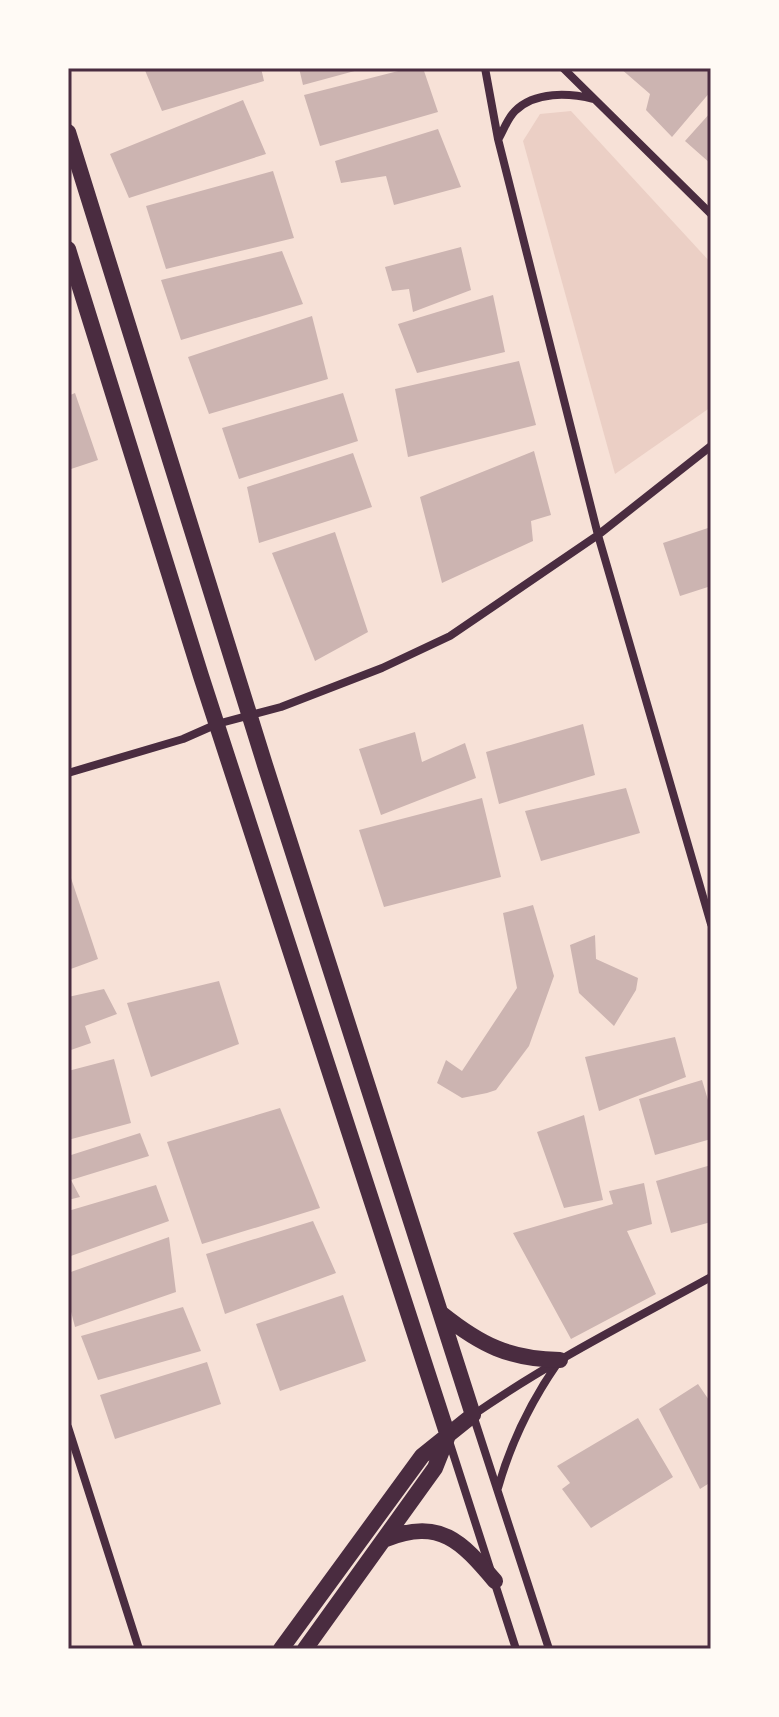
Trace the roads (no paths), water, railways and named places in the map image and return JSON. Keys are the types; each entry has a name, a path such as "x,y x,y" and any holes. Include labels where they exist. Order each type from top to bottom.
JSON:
{"main road":[{"path":"68,132 473,1415 422,1456 281,1649"},
{"path":"68,249 196,661 448,1436 435,1468 305,1649"},
{"path":"442,1314 470,1336 500,1351 540,1360 560,1360"},
{"path":"384,1540 406,1531 439,1533 471,1553 495,1581"}],"street":[{"path":"485,68 498,139 598,535 711,924"},
{"path":"563,68 711,214"},
{"path":"498,139 516,110 530,102 561,94 594,99"},
{"path":"68,773 183,739 217,724 281,707 382,668 450,636 598,535 711,446"},
{"path":"549,1649 473,1415 560,1360 711,1277"},
{"path":"498,1488 512,1443 525,1415 560,1360"},
{"path":"68,1427 139,1649"},
{"path":"448,1436 516,1649"}]}
